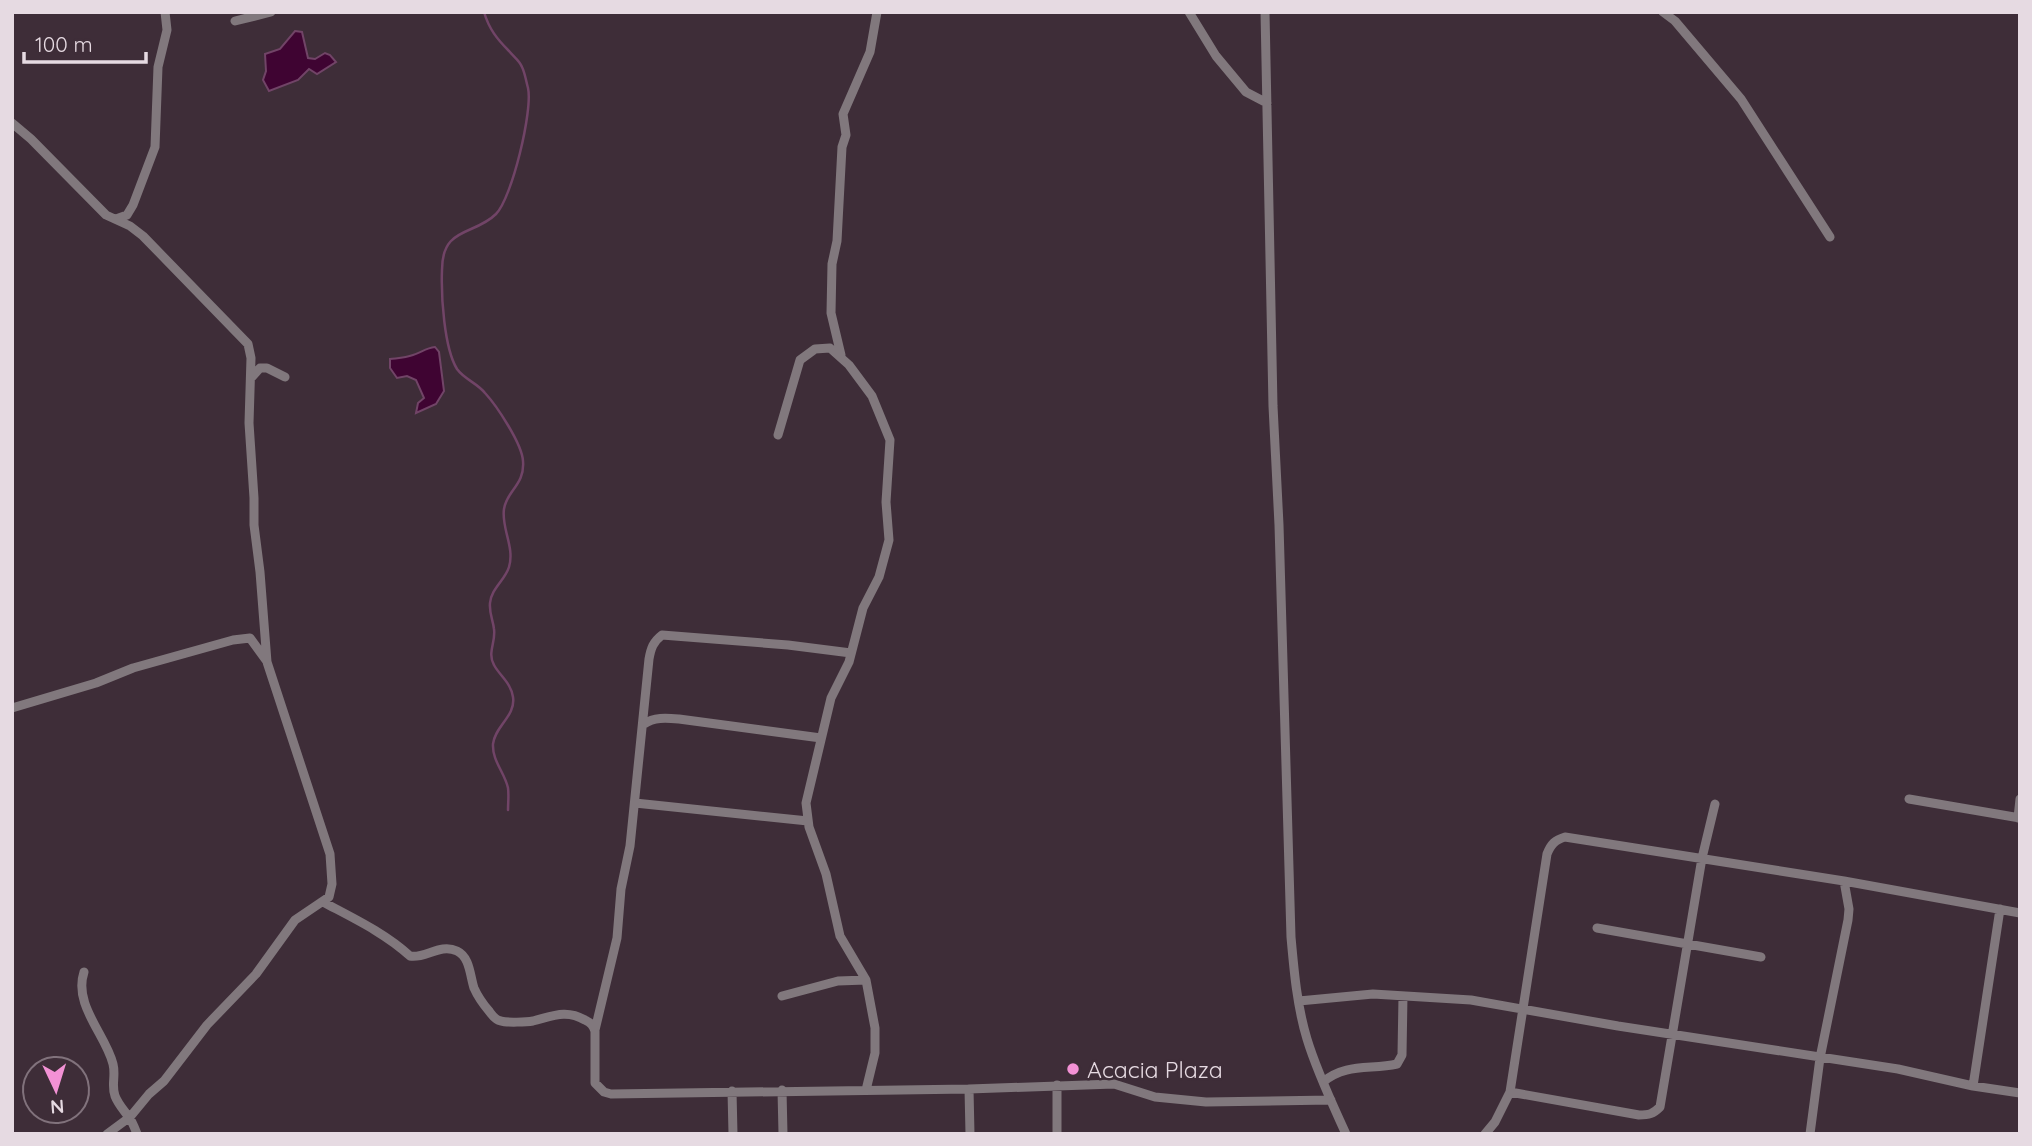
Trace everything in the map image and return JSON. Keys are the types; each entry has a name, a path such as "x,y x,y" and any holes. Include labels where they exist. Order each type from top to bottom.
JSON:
{"street":[{"path":"116,219 127,215 133,205 155,147 158,67 167,30 165,12"},
{"path":"235,21 271,12"},
{"path":"841,356 831,313 832,264 837,241 842,147 846,135 843,114 870,52 877,12"},
{"path":"1189,12 1216,56 1246,92 1267,103"},
{"path":"1265,12 1273,406 1291,937 1306,1037 1346,1134"},
{"path":"1663,12 1675,21 1741,99 1830,237"},
{"path":"12,123 106,215 143,236 247,344 251,358 249,423 254,525 267,662 330,854 332,884 329,897 295,920 256,974 207,1025 164,1081 130,1117 107,1134"},
{"path":"778,435 800,360 814,349 830,348 841,356 872,396 890,440 886,502 889,540 879,578 863,608 849,662 831,698 806,803 808,821 826,874 840,936 866,979 875,1028 875,1053 866,1090"},
{"path":"250,379 260,369 267,368 285,377"},
{"path":"851,653 662,635 651,648 630,846 620,901 617,938 595,1031 595,1083 604,1092 969,1089 1114,1084 1155,1097 1206,1102 1331,1100"},
{"path":"12,708 96,683 133,668 233,640 250,638 267,662"},
{"path":"644,724 649,720 668,719 821,738"},
{"path":"1909,799 2019,818 2020,799"},
{"path":"635,803 808,821"},
{"path":"1510,1092 1615,1112 1648,1115 1655,1113 1660,1107 1702,858 1715,804"},
{"path":"1485,1134 1495,1122 1510,1092 1547,854 1556,839 1565,837 1702,858 2020,913"},
{"path":"1810,1134 1820,1058 1848,920 1849,909 1844,881"},
{"path":"324,902 367,925 410,956 446,949 454,949 460,953 470,969 473,986 481,1002 497,1020 530,1021 565,1013 588,1021 595,1031"},
{"path":"1973,1086 2000,909"},
{"path":"1597,928 1761,957"},
{"path":"85,972 81,982 83,996 112,1061 112,1086 115,1095 121,1108 130,1117 137,1134"},
{"path":"782,996 838,981 866,979"},
{"path":"1299,1001 1373,994 1471,1000 1618,1026 1898,1069 1973,1086 2020,1093"},
{"path":"1323,1082 1335,1072 1397,1063 1402,1055 1403,996"},
{"path":"1057,1085 1057,1134"},
{"path":"969,1089 970,1134"},
{"path":"782,1090 783,1134"},
{"path":"732,1091 733,1134"}],"shaded area":[{"path":"295,31 302,32 308,58 315,59 325,53 336,62 317,74 309,69 298,80 269,91 263,80 266,71 265,54 280,49"},
{"path":"435,347 439,352 444,391 436,404 416,413 418,403 424,398 416,380 407,376 397,378 390,368 390,359 410,356"}],"waterway":[{"path":"484,12 494,33 523,69 529,99 527,115 514,173 502,205 487,221 461,234 447,246 443,256 442,293 446,335 457,369 482,390 496,407 514,435 523,461 519,482 504,509 510,552 509,567 493,593 490,607 494,626 492,661 513,697 509,715 497,732 493,744 508,788 508,810"}],"place":[{"name":"Acacia Plaza","path":"1073,1069"}]}
